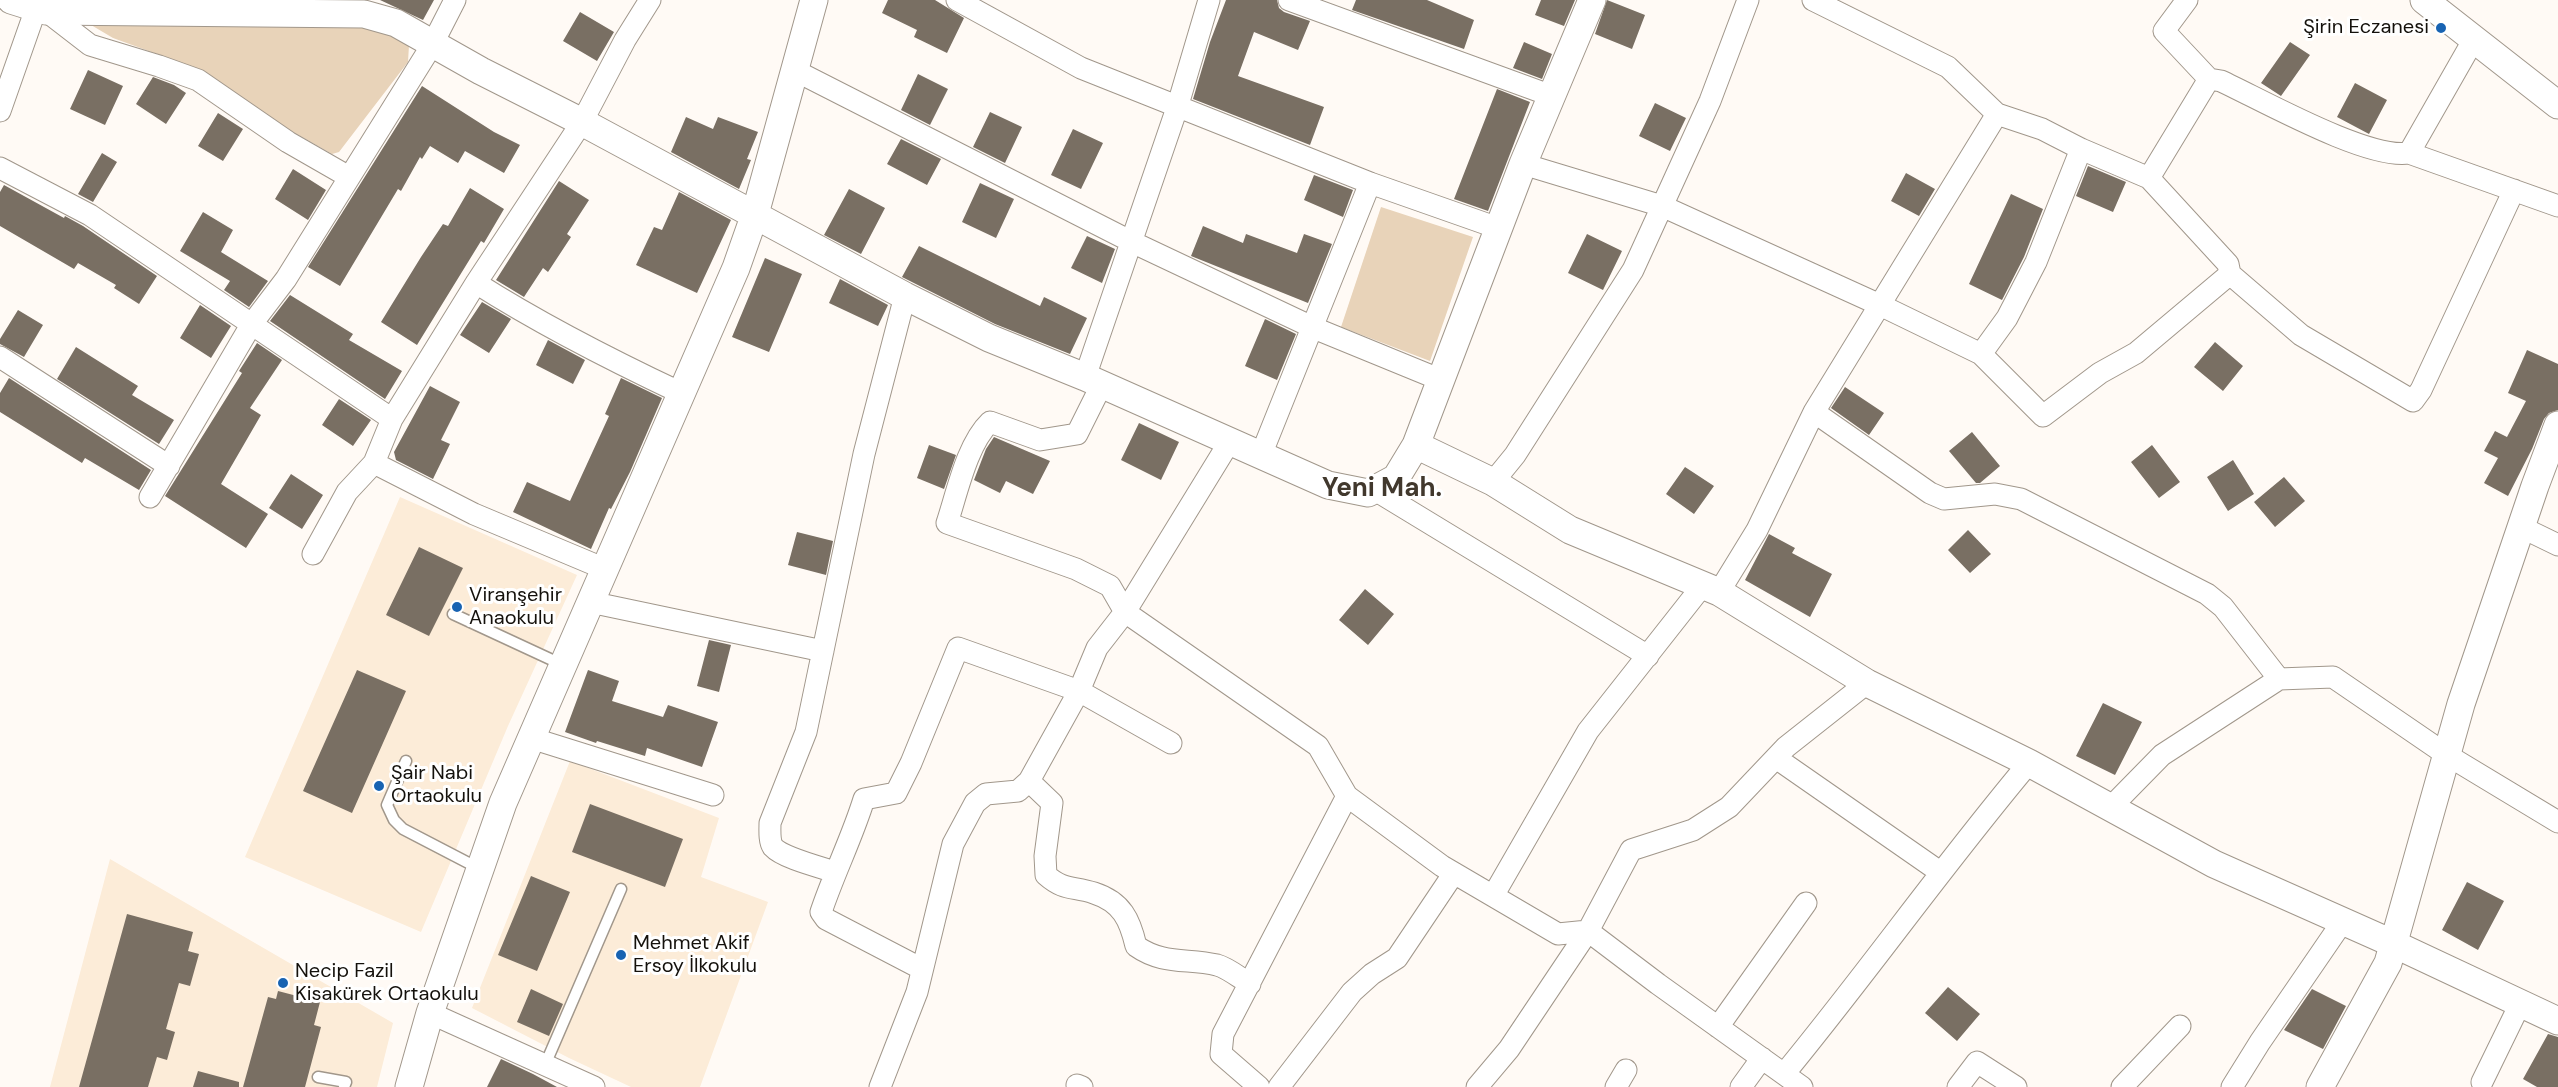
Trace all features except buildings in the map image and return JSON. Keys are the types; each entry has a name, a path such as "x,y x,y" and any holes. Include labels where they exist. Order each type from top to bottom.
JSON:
{"street":[{"path":"150,497 251,326 286,279 432,45 455,0"},
{"path":"313,554 347,492 374,463 392,418 476,283 582,122 625,40 650,0"},
{"path":"409,1087 430,1012 503,803 735,268 755,214 814,0"},
{"path":"957,0 1081,68 1370,183 1498,228"},
{"path":"1209,0 1177,108 1132,242 1077,434 1040,440 990,422 983,429 967,463 947,523 1076,569 1110,586 1125,612 1318,746 1347,796 1454,873 1558,934 1588,931 1802,1087"},
{"path":"1289,0 1552,96"},
{"path":"33,5 365,7 432,45 582,122 905,296 989,338 1094,380 1328,485 1368,493 1396,478 1416,445 1523,164 1592,0"},
{"path":"1493,482 1521,446 1633,270 1710,101 1748,0"},
{"path":"1813,0 1948,67 1997,114 2042,129 2081,149 2149,178 2228,264 2230,274 2301,335 2413,401 2421,390 2514,190"},
{"path":"2187,0 2164,31 2209,79 2222,81 2361,147 2400,154 2409,153 2558,206"},
{"path":"2438,4 2474,39 2558,105"},
{"path":"33,5 90,45 198,80 288,142 349,177"},
{"path":"0,111 33,5"},
{"path":"2409,153 2474,39"},
{"path":"794,70 1132,242 1314,328 1441,380"},
{"path":"2149,178 2209,79"},
{"path":"1493,896 1588,731 1648,656 1711,589 1757,530 1814,412 1997,114"},
{"path":"1981,354 2007,318 2036,262 2081,149"},
{"path":"1523,164 1662,206 1880,305 1981,354 2043,416 2100,373 2136,353 2230,274"},
{"path":"0,168 90,216 251,326 392,418"},
{"path":"1261,455 1314,328 1370,183"},
{"path":"476,283 604,357 681,393"},
{"path":"835,872 787,855 773,846 770,838 770,823 806,732 864,454 905,296"},
{"path":"0,357 169,466"},
{"path":"1814,412 1930,493 1944,499 1995,494 2021,498 2207,594 2223,607 2279,679"},
{"path":"2320,1087 2388,963 2460,704 2558,425"},
{"path":"880,1087 916,992 953,844 975,803 986,794 1018,791 1029,781 1079,691 1097,648 1125,612 1230,441"},
{"path":"1416,445 1493,482 1570,530 1711,589 1867,683 2029,763 2214,864 2394,944 2558,1021"},
{"path":"374,463 474,514 604,569"},
{"path":"1375,490 1648,656"},
{"path":"2521,527 2558,545"},
{"path":"590,602 823,651"},
{"path":"922,969 826,919 822,912 864,799 896,793 911,763 958,648 1079,691 1171,743"},
{"path":"2111,807 2162,754 2279,679 2333,677 2447,755 2558,822"},
{"path":"1477,1087 1509,1049 1588,931 1631,850 1693,831 1730,807 1776,758 1867,683"},
{"path":"531,738 713,795"},
{"path":"1776,758 1940,872"},
{"path":"1784,1074 1840,1006 1940,872 2029,763"},
{"path":"1029,781 1052,804 1046,875 1058,885 1096,893 1119,908 1130,921 1136,946 1149,956 1219,965 1250,984"},
{"path":"1259,1087 1221,1054 1223,1034 1347,796"},
{"path":"1279,1087 1352,992 1372,974 1397,958 1454,873"},
{"path":"1718,1027 1806,903"},
{"path":"2232,1087 2343,921"},
{"path":"2482,1082 2521,1002"},
{"path":"430,1012 594,1087"},
{"path":"2122,1087 2180,1026"},
{"path":"1741,1087 1762,1058"},
{"path":"1958,1087 1977,1062 2016,1087"}],"lane":[{"path":"453,614 563,665"},
{"path":"406,761 387,805 394,820 403,829 480,870"},
{"path":"545,1065 621,890"},
{"path":"318,1077 346,1082 344,1087"}],"shaded area":[{"path":"86,22 368,25 403,37 409,45 408,62 339,152 332,154 249,107 198,69 113,38"},
{"path":"1381,207 1473,237 1430,361 1341,327"},
{"path":"400,497 577,575 508,726 421,932 245,857"},
{"name":"Mehmet Akif Ersoy İlkokulu","path":"570,761 719,818 701,877 768,902 700,1087 631,1087 472,1008"},
{"path":"110,859 393,1023 377,1087 50,1087"}],"place":[{"name":"Şirin Eczanesi","path":"2441,28"},
{"name":"Viranşehir Anaokulu","path":"457,607"},
{"name":"Şair Nabi Ortaokulu","path":"379,786"},
{"name":"Mehmet Akif Ersoy İlkokulu","path":"621,955"},
{"name":"Necip Fazil Kisakürek Ortaokulu","path":"283,983"}],"district":[{"name":"Yeni Mah.","path":"1382,489"}]}
